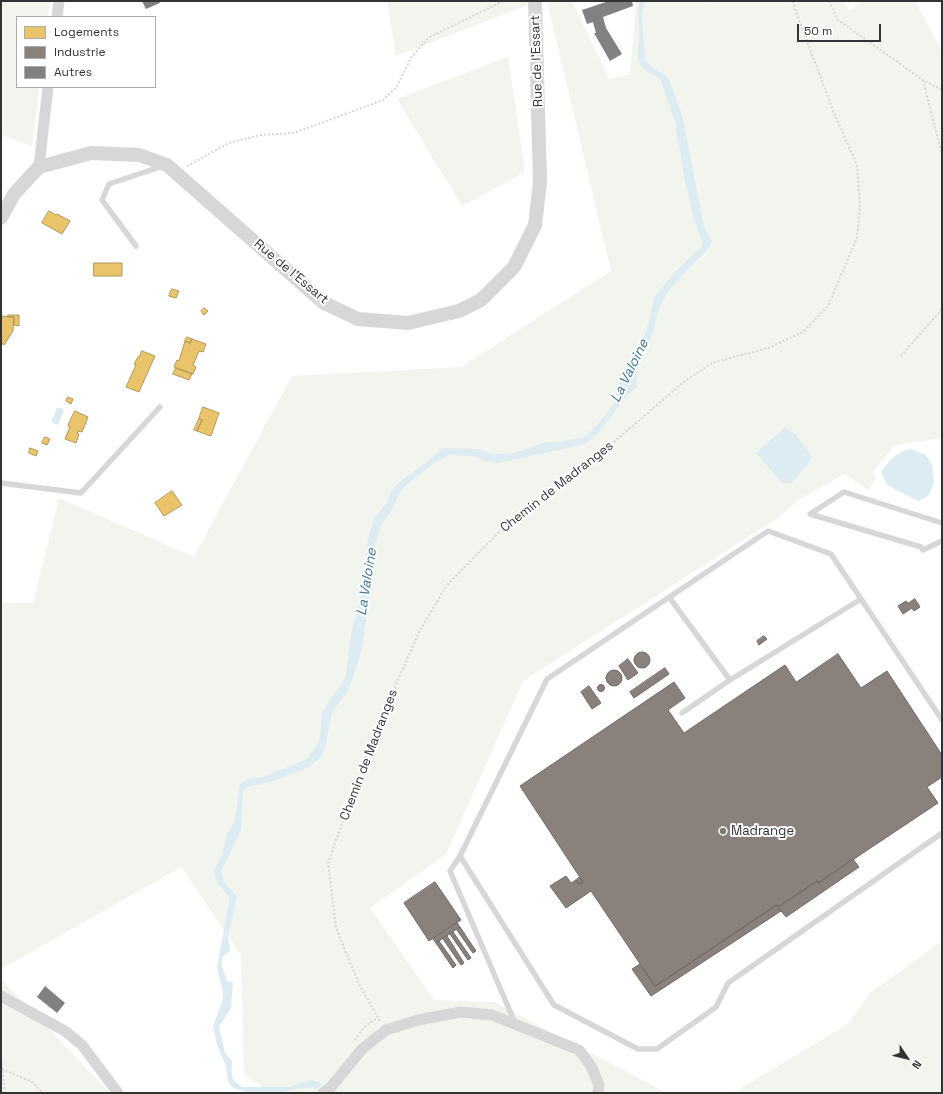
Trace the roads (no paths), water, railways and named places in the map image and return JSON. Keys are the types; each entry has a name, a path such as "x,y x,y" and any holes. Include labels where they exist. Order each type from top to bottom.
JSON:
{"street":[{"path":"57,16 59,1"},
{"name":"Rue de l'Essart","path":"39,167 90,153 139,155 171,169 324,303 358,319 408,323 459,311 481,300 514,267 535,225 540,182 535,1"},
{"path":"1,218 14,194 39,167 48,88"},
{"path":"1,996 65,1031 82,1045 118,1093"},
{"path":"327,1090 362,1049 386,1030 418,1020 460,1012 492,1015 579,1050 591,1066 599,1085 598,1093"}],"lane":[{"path":"136,246 102,200 109,184 171,169"},
{"path":"1,483 81,493 160,408"},
{"path":"942,523 844,492 810,514 921,547 923,550 942,542"},
{"path":"516,1025 450,871 460,856 547,679 768,531 831,554 942,720"},
{"path":"669,597 730,680"},
{"path":"682,713 730,680 861,599"},
{"path":"460,856 554,1005 638,1049 657,1049 716,1008 728,983 942,833"}],"water":[{"name":"La Valoine","path":"639,1 645,1 642,14 645,60 654,69 663,73 668,78 674,92 682,115 704,227 712,241 702,255 674,284 662,301 651,338 638,367 637,387 628,394 599,432 586,443 577,446 499,463 485,461 473,456 449,455 433,463 401,490 391,511 381,525 375,545 374,564 362,649 347,692 332,712 325,749 321,757 309,767 273,781 245,788 243,791 241,830 221,871 224,882 237,897 228,936 230,949 229,952 222,957 223,969 227,981 233,983 231,1008 219,1027 225,1053 232,1060 232,1076 239,1085 244,1087 289,1087 311,1080 319,1082 322,1085 316,1089 308,1087 277,1093 251,1093 235,1089 228,1081 226,1066 217,1045 213,1026 223,999 217,967 230,898 217,883 214,871 222,853 228,832 235,821 240,783 250,778 263,777 307,759 320,739 322,713 342,684 346,675 352,629 361,598 368,539 375,517 387,503 390,493 396,485 432,458 442,448 478,449 493,454 503,454 514,453 546,442 553,443 585,437 614,404 616,393 625,367 635,361 647,329 654,297 675,272 701,247 703,242 695,223 685,181 676,125 660,79 644,69 639,61"},
{"path":"57,408 61,408 64,411 58,425 51,422"},
{"path":"785,427 796,435 812,457 808,464 791,483 782,483 756,453"},
{"path":"910,449 926,455 932,464 934,482 928,496 918,501 887,485 881,472 894,457 905,450"}],"place":[{"name":"Madrange","path":"723,831"}]}
